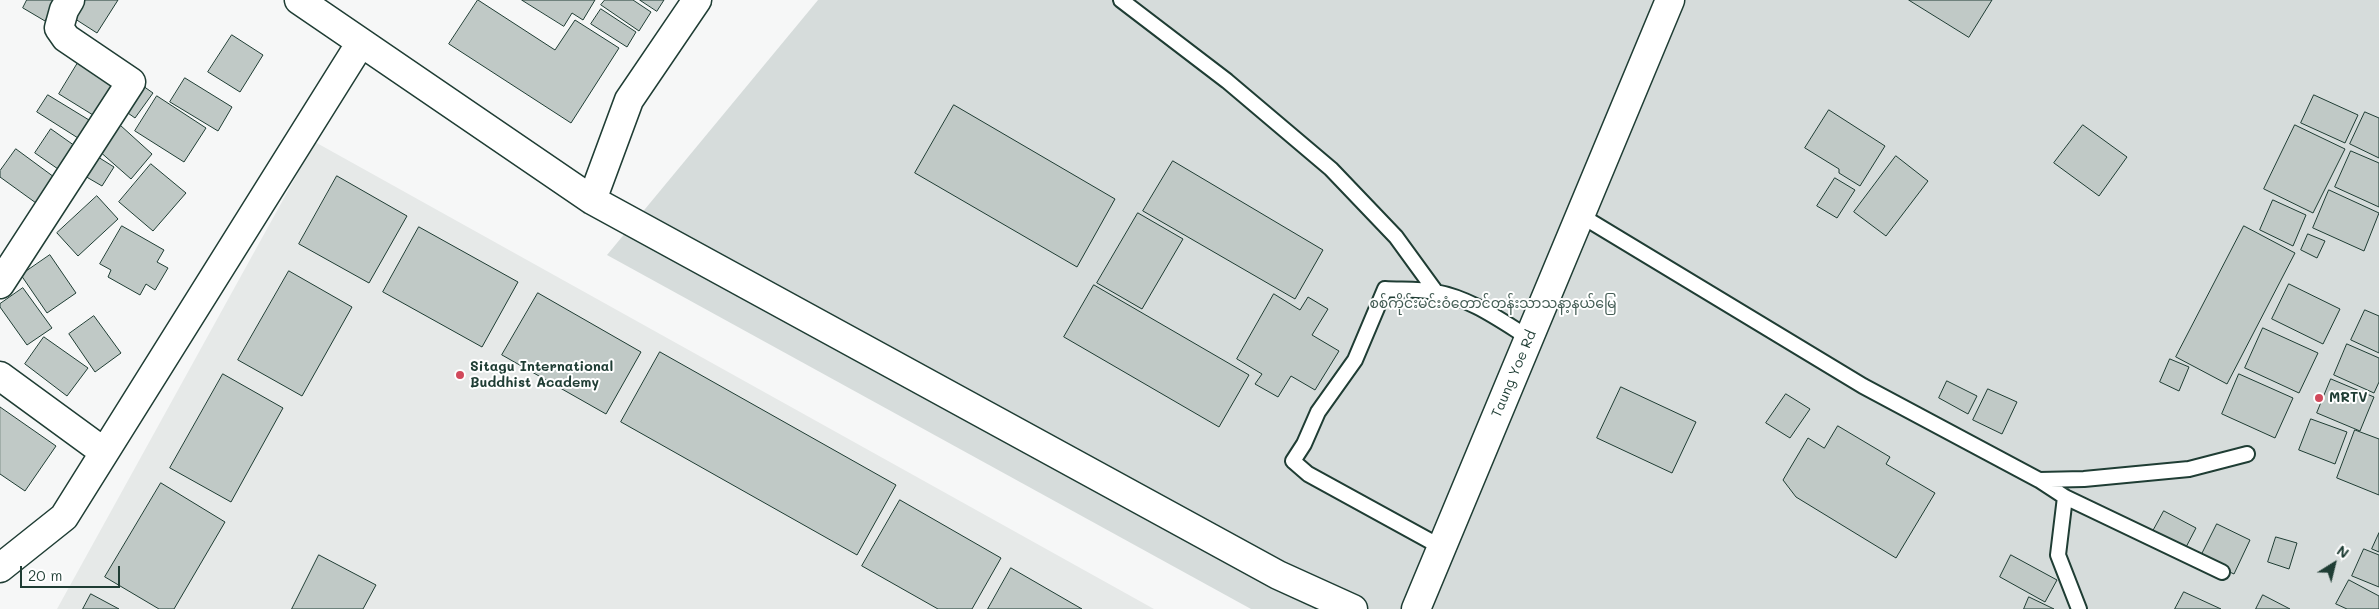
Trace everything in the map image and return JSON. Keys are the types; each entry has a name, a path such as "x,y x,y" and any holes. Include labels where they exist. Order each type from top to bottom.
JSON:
{"street":[{"path":"0,284 130,82 66,38 59,28 64,10 70,0"},
{"path":"299,0 360,44 592,200 1278,575 1353,609"},
{"path":"592,200 629,100 697,0"},
{"name":"Taung Yoe Rd","path":"1416,609 1670,0"},
{"path":"0,568 64,517 360,44"},
{"path":"0,376 104,452"}],"lane":[{"path":"1121,0 1227,81 1331,169 1396,237 1436,292"},
{"path":"1580,215 1863,386 2039,480 2065,497 2222,572"},
{"path":"1441,547 1308,474 1294,461 1304,444 1318,412 1355,360 1385,289 1436,292 1484,309 1529,338"},
{"path":"2039,480 2084,479 2189,469 2247,454"},
{"path":"2065,497 2058,555 2079,609"}],"shaded area":[{"name":"Sitagu International Buddhist Academy","path":"315,142 1154,609 57,609"}],"green space":[{"name":"စစ်ကိုင်းမင်းဝံတောင်တန်းသာသနာ့နယ်မြေ","path":"818,0 2379,0 2379,609 1251,609 607,255"}],"building":[{"path":"27,0 58,0 45,21 23,8"},
{"path":"78,0 118,0 97,33 69,15"},
{"path":"478,0 555,50 575,20 619,48 571,123 449,44"},
{"path":"522,0 595,0 583,20 572,13 564,26"},
{"path":"605,0 633,0 651,12 639,31 601,5"},
{"path":"640,0 664,0 657,11"},
{"path":"1909,0 1992,0 1969,37"},
{"path":"601,9 636,32 627,47 591,24"},
{"path":"232,35 263,55 240,92 208,72"},
{"path":"79,61 114,82 93,115 59,94"},
{"path":"185,78 232,107 218,131 170,102"},
{"path":"136,81 153,93 135,118 118,106"},
{"path":"48,95 89,120 78,138 37,112"},
{"path":"2314,95 2358,115 2345,143 2301,123"},
{"path":"157,96 206,128 184,162 135,131"},
{"path":"954,105 1115,199 1077,267 915,173"},
{"path":"1829,110 1885,146 1860,186 1839,173 1839,169 1805,148"},
{"path":"2365,112 2379,118 2379,158 2350,144"},
{"path":"120,125 152,154 131,179 98,150"},
{"path":"2083,125 2127,157 2099,196 2054,163"},
{"path":"2295,125 2345,149 2313,213 2264,189"},
{"path":"51,129 75,146 58,169 35,153"},
{"path":"16,149 54,177 36,203 0,177 0,171"},
{"path":"2351,151 2379,163 2379,207 2335,187"},
{"path":"90,152 114,167 102,186 78,172"},
{"path":"1896,156 1928,181 1886,236 1854,212"},
{"path":"1173,161 1323,250 1295,299 1143,211"},
{"path":"151,164 186,193 153,231 119,202"},
{"path":"337,176 407,216 369,283 299,244"},
{"path":"1835,178 1855,190 1837,218 1817,206"},
{"path":"2329,190 2379,213 2364,251 2313,228"},
{"path":"97,196 118,219 78,256 57,233"},
{"path":"2273,200 2306,215 2293,246 2260,230"},
{"path":"1138,213 1183,239 1142,309 1097,283"},
{"path":"122,226 164,250 157,262 168,268 155,290 146,284 140,295 108,277 111,270 100,264"},
{"path":"2244,226 2295,253 2227,384 2176,357"},
{"path":"419,227 518,282 482,347 383,292"},
{"path":"2308,234 2325,241 2317,258 2301,250"},
{"path":"50,255 76,293 47,313 21,275"},
{"path":"289,271 352,307 302,396 238,360"},
{"path":"2289,284 2340,309 2323,344 2272,319"},
{"path":"1094,285 1249,375 1219,427 1064,337"},
{"path":"23,288 52,328 27,345 0,307 0,304"},
{"path":"538,293 641,352 606,414 502,355"},
{"path":"1274,294 1300,310 1308,297 1328,309 1312,335 1339,351 1315,390 1291,376 1278,397 1255,384 1262,374 1237,359"},
{"path":"2365,310 2379,316 2379,353 2351,340"},
{"path":"94,316 121,353 95,372 69,334"},
{"path":"2263,328 2318,353 2299,393 2245,368"},
{"path":"44,337 88,368 67,396 25,364"},
{"path":"2347,344 2379,358 2379,382 2374,393 2334,375"},
{"path":"660,352 896,485 857,555 621,422"},
{"path":"2170,359 2189,367 2179,391 2160,382"},
{"path":"223,374 283,408 231,502 170,468"},
{"path":"2239,374 2293,398 2275,438 2222,414"},
{"path":"2331,379 2374,397 2360,431 2317,413"},
{"path":"1947,381 1977,396 1968,414 1939,398"},
{"path":"1621,387 1696,422 1672,473 1597,438"},
{"path":"1988,389 2017,402 2002,434 1973,420"},
{"path":"1786,394 1810,409 1790,438 1766,423"},
{"path":"0,407 56,446 25,491 0,474"},
{"path":"2311,419 2347,432 2335,464 2299,450"},
{"path":"1838,426 1890,457 1886,464 1935,493 1896,558 1796,497 1783,480 1808,438 1824,448"},
{"path":"2355,430 2379,439 2379,495 2337,478"},
{"path":"161,483 225,522 174,609 159,609 105,577"},
{"path":"900,500 1001,558 972,609 938,609 862,566"},
{"path":"2164,511 2196,528 2184,551 2152,533"},
{"path":"2217,524 2250,540 2234,574 2200,558"},
{"path":"2379,533 2379,552 2372,549"},
{"path":"2276,537 2297,543 2289,569 2268,562"},
{"path":"2364,549 2379,555 2379,587 2352,576"},
{"path":"319,555 376,585 363,609 292,609"},
{"path":"2011,555 2057,580 2045,602 2000,577"},
{"path":"1011,568 1082,609 988,609"},
{"path":"2349,580 2379,596 2379,609 2347,609 2336,604"},
{"path":"2184,592 2221,609 2175,609"},
{"path":"91,594 119,609 83,609"},
{"path":"2263,595 2290,609 2256,609"},
{"path":"2029,597 2054,609 2024,609"}],"place":[{"name":"Sitagu International Buddhist Academy","path":"460,375"},
{"name":"MRTV","path":"2319,398"}]}
